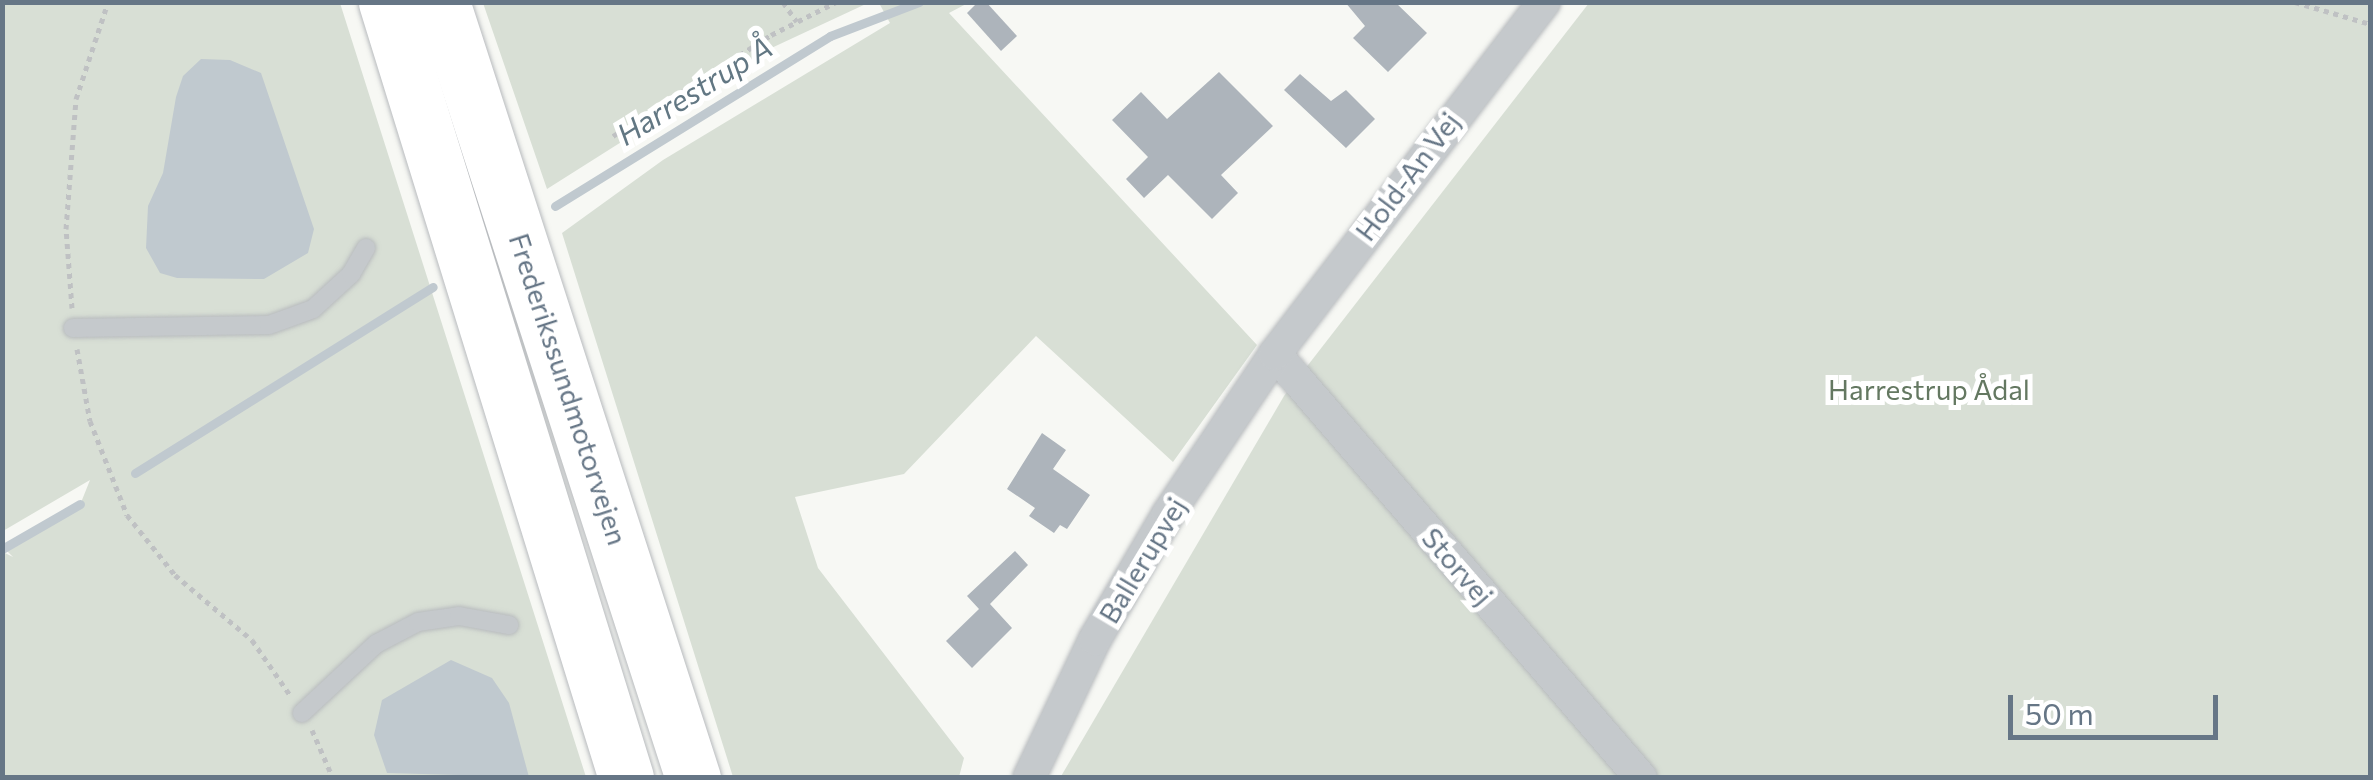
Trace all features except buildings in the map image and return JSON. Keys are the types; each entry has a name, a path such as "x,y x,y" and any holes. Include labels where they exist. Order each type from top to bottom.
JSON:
{"highway":[{"name":"Frederikssundmotorvejen","path":"386,2 626,778"},
{"name":"Frederikssundmotorvejen","path":"442,2 693,778"}],"street":[{"name":"Hold-An Vej","path":"1275,354 1544,2"},
{"name":"Ballerupvej","path":"1029,778 1129,580 1275,354"},
{"name":"Storvej","path":"1275,354 1641,778"}],"lane":[{"path":"73,328 270,325 313,309 351,274 366,248"},
{"path":"302,713 376,644 418,622 459,616 509,625"}],"path":[{"path":"108,2 72,128 66,230 73,328 90,421 126,514 175,575 252,640 302,713 333,778"},
{"path":"783,2 797,22"},
{"path":"613,136 836,2"},
{"path":"2295,2 2370,24"}],"green space":[{"path":"483,2 868,3 765,51 547,189"},
{"path":"2,3 340,3 586,777 3,777 3,552 13,557 5,549 80,505 90,480 3,531"},
{"path":"879,3 968,3 949,13 1257,345 1173,462 1036,336 904,474 795,497 818,568 964,758 959,777 733,777 562,233 663,160 890,23"},
{"name":"Harrestrup Ådal","path":"1589,3 2370,3 2370,777 1060,778 1284,396"}],"shaded area":[{"path":"201,59 230,60 261,73 314,229 308,253 264,279 177,278 160,273 146,248 148,206 163,173 176,97 183,76"},
{"path":"451,660 492,678 509,703 529,777 387,773 374,735 382,700"}],"waterway":[{"name":"Harrestrup Å","path":"555,206 830,36 919,2"},
{"name":"Harrestrup Å","path":"135,473 433,287"},
{"name":"Harrestrup Å","path":"2,549 80,504"}]}
